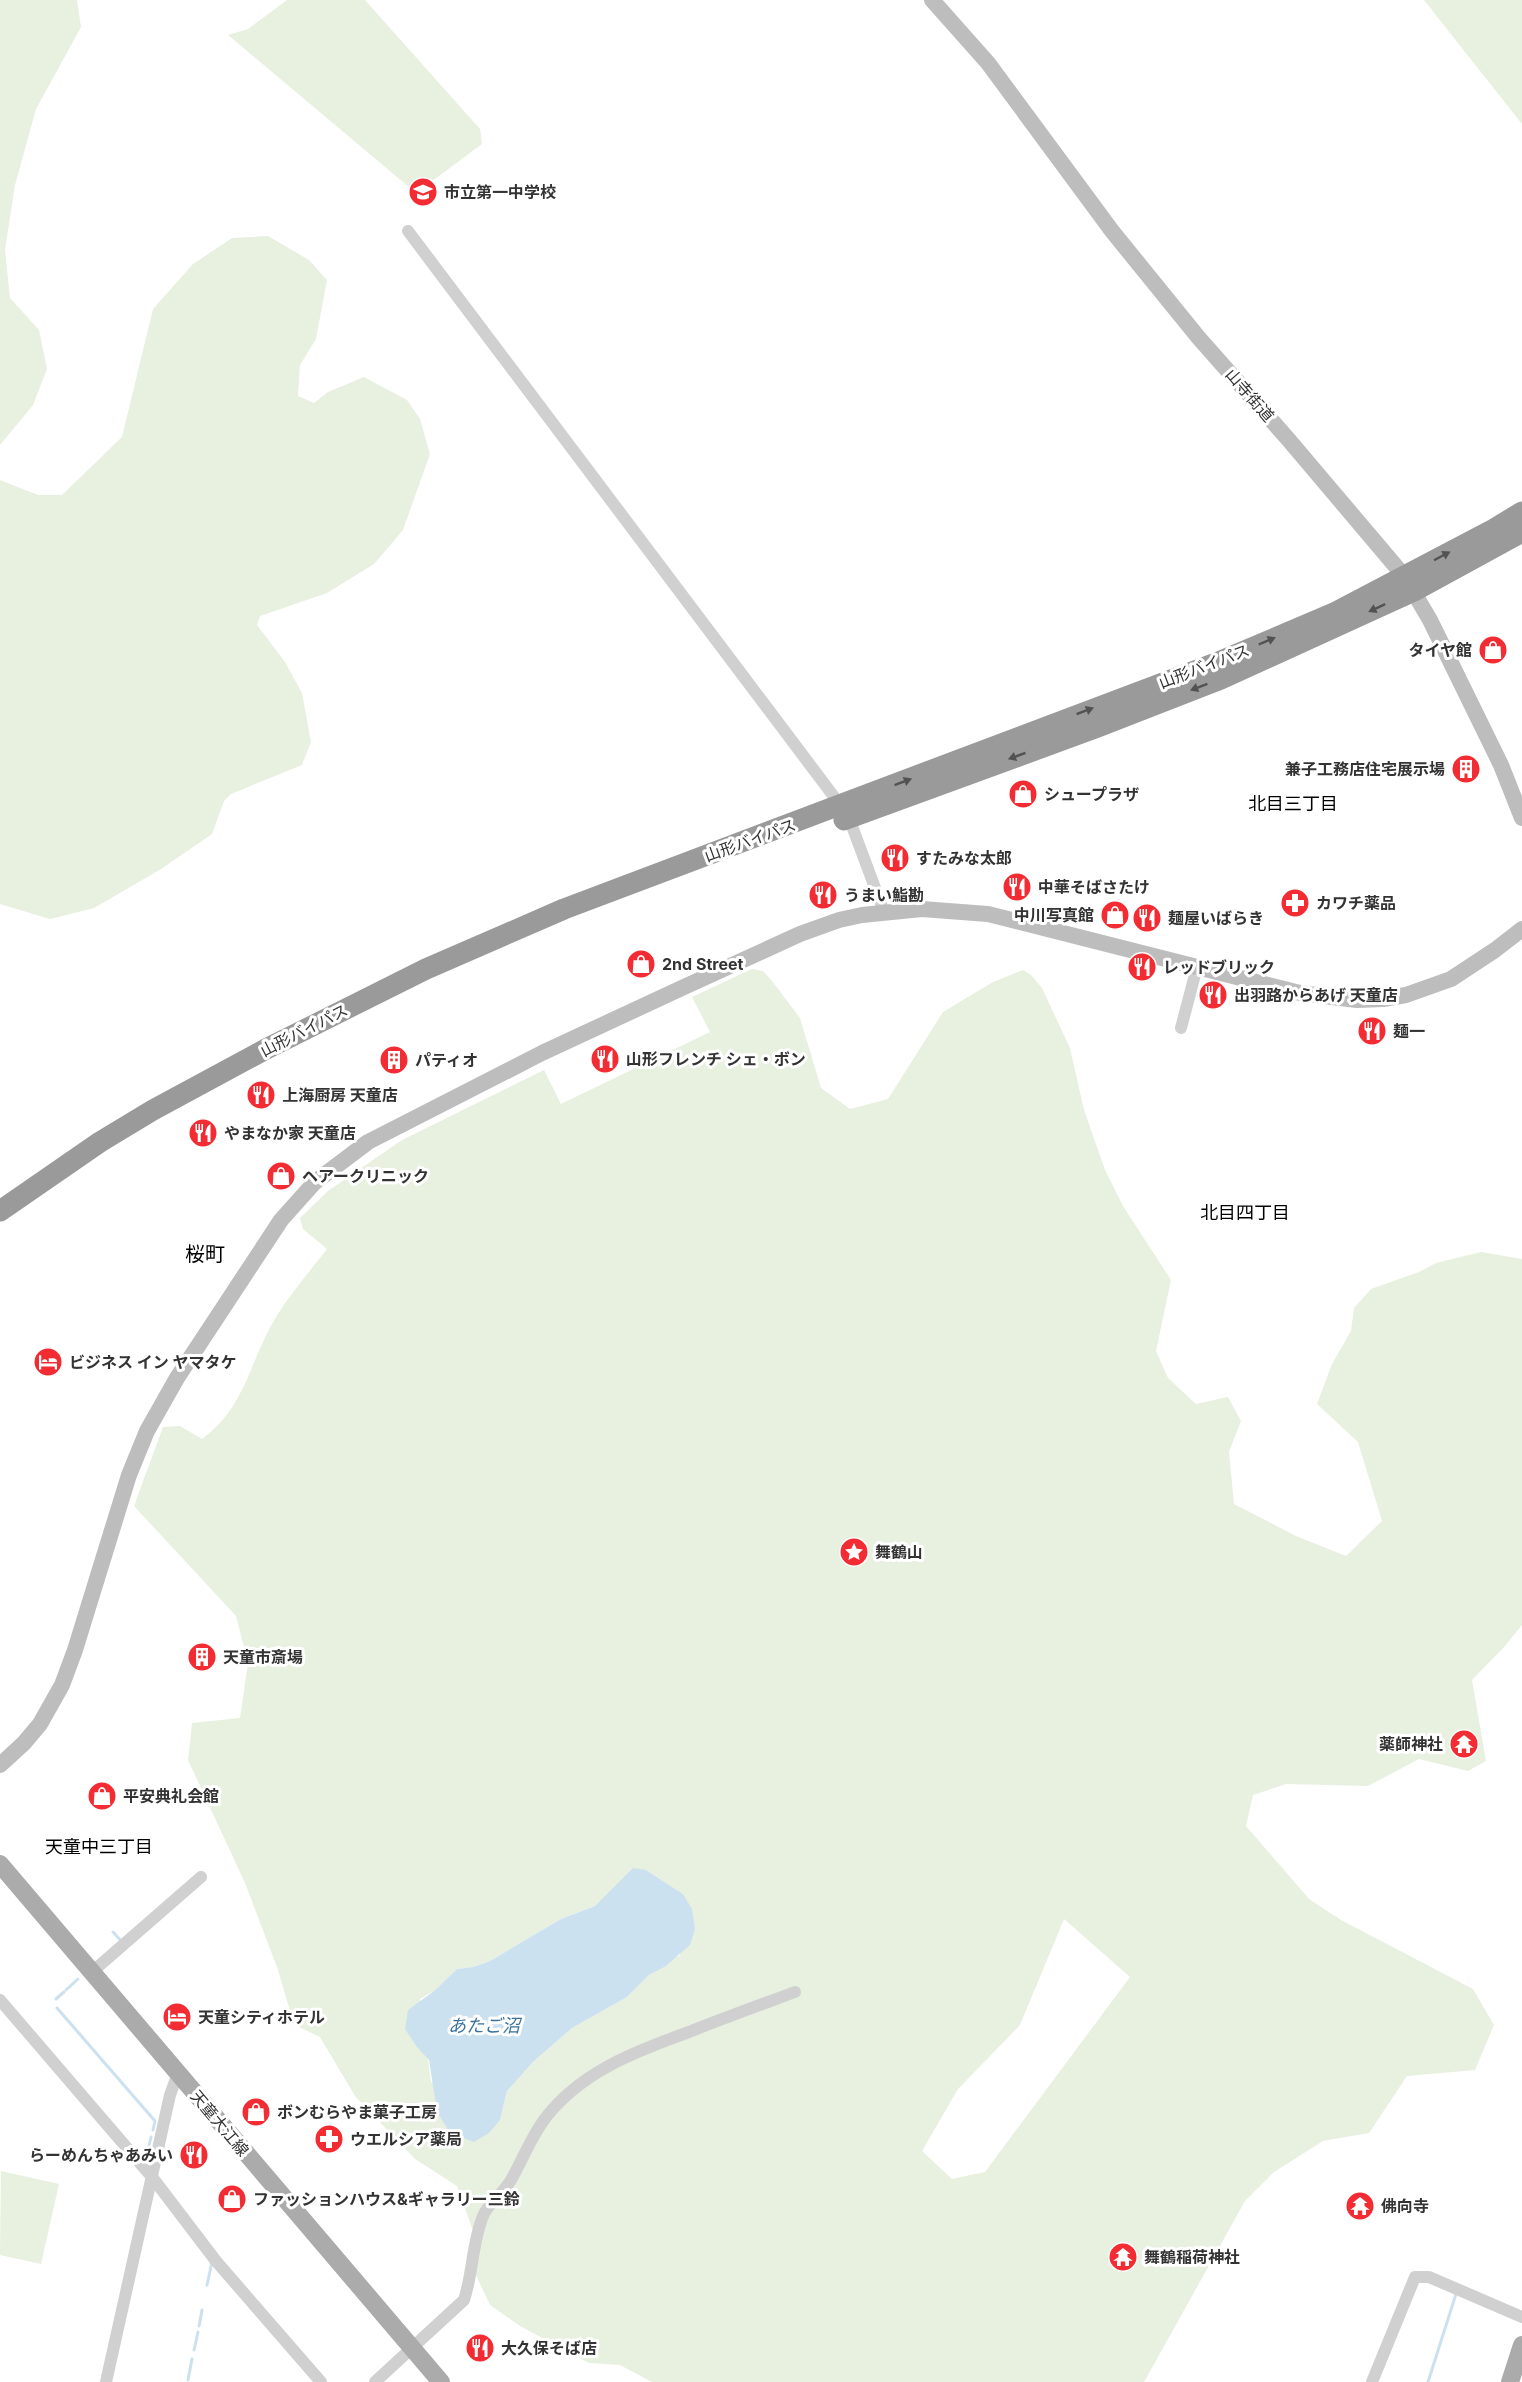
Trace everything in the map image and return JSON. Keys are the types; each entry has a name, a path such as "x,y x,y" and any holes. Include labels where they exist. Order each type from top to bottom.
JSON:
{"highway":[{"name":"山形バイパス","path":"1409,584 1522,512"},
{"name":"山形バイパス","path":"0,1211 100,1142 153,1110 266,1049 426,969 564,909 1098,727 1221,679 1409,584 1522,532"},
{"name":"山形バイパス","path":"0,1224 104,1153 171,1112 373,1007 590,913 845,812"}],"main road":[{"name":"天童大江線","path":"0,1864 441,2382"},
{"path":"1510,2382 1522,2345"}],"street":[{"name":"山寺街道","path":"932,0 988,63 1112,231 1198,337 1296,447 1409,584 1501,765 1522,818"},
{"path":"408,231 845,812 884,912"},
{"path":"0,1765 24,1743 40,1724 62,1685 75,1650 119,1503 147,1431 160,1405 266,1240 315,1182 369,1142 542,1053 800,934 839,920 884,912 939,909 988,914 1300,993 1357,1000 1406,995 1450,979 1522,929"},
{"path":"1181,1028 1197,967"},
{"path":"92,1972 201,1877"},
{"path":"375,2382 464,2300 470,2281 473,2249 487,2209 506,2188 550,2111 570,2091 595,2073 638,2050 795,1992"},
{"path":"0,2000 152,2176 216,2261 321,2382"},
{"path":"106,2382 170,2095 178,2073"},
{"path":"1372,2382 1415,2277 1429,2277 1522,2317"}],"green space":[{"path":"0,0 77,0 81,27 36,109 15,185 5,250 10,298 39,330 47,369 33,405 0,445"},
{"path":"287,0 365,0 480,129 482,144 416,193 228,35 248,29"},
{"path":"1424,0 1522,0 1522,124"},
{"path":"268,236 309,260 327,280 316,339 300,365 298,396 314,403 328,392 364,377 407,400 420,419 430,454 403,530 374,564 327,593 260,616 257,625 285,662 302,693 311,742 302,765 231,794 224,801 212,834 161,869 94,908 50,919 0,904 0,480 38,495 62,495 122,437 153,309 193,264 232,238"},
{"path":"752,969 763,971 800,1018 821,1088 850,1109 888,1099 943,1012 993,982 1023,970 1031,975 1042,988 1070,1048 1084,1110 1105,1170 1123,1206 1171,1280 1156,1351 1168,1378 1196,1404 1228,1397 1241,1421 1229,1452 1234,1504 1296,1536 1346,1556 1382,1521 1358,1442 1317,1404 1332,1364 1351,1331 1354,1308 1371,1289 1419,1272 1436,1263 1481,1252 1522,1259 1522,1625 1472,1680 1486,1761 1468,1771 1419,1759 1368,1786 1286,1784 1253,1795 1246,1826 1309,1899 1341,1920 1473,1989 1494,2025 1475,2070 1407,2076 1369,2133 1323,2141 1274,2172 1245,2201 1144,2382 652,2382 620,2365 589,2363 520,2326 490,2305 474,2271 476,2239 457,2186 415,2159 355,2096 320,2037 299,2027 293,2021 277,1967 245,1883 188,1760 192,1723 240,1718 248,1663 236,1616 134,1506 163,1427 180,1426 202,1439 217,1426 238,1397 276,1317 327,1249 303,1229 300,1218 328,1191 402,1140 544,1070 561,1104 710,1032 692,997","holes":["646,1870 683,1894 680,1955 649,1975 627,1997 572,2028 533,2062 507,2091 500,2120 431,2082 420,1999 434,1991 457,1969 473,1967 490,1961 561,1919 595,1906","1064,1919 1130,1977 985,2172 952,2179 922,2151 958,2089 1020,2025"]},
{"path":"1,2171 59,2184 41,2264 0,2255"}],"water":[{"name":"あたご沼","path":"633,1868 646,1870 683,1894 692,1909 695,1929 690,1945 666,1966 649,1975 627,1997 572,2028 533,2062 507,2091 500,2120 489,2133 474,2142 450,2133 437,2112 429,2060 405,2029 408,2010 434,1991 457,1969 473,1967 490,1961 561,1919 595,1906"}],"waterway":[{"path":"113,1932 122,1942"},
{"path":"66,1990 78,1979"},
{"path":"56,1999 64,1992"},
{"path":"57,2008 155,2121 153,2130"},
{"path":"147,2155 151,2137"},
{"path":"207,2285 212,2262"},
{"path":"1428,2382 1456,2294"},
{"path":"199,2326 202,2310"},
{"path":"194,2350 198,2332"},
{"path":"188,2380 192,2359"}],"place":[{"name":"市立第一中学校","path":"423,192"},
{"name":"タイヤ館","path":"1493,650"},
{"name":"兼子工務店住宅展示場","path":"1466,769"},
{"name":"シュープラザ","path":"1023,794"},
{"name":"すたみな太郎","path":"895,858"},
{"name":"中華そばさたけ","path":"1017,887"},
{"name":"うまい鮨勘","path":"823,895"},
{"name":"カワチ薬品","path":"1295,903"},
{"name":"中川写真館","path":"1115,915"},
{"name":"麺屋いばらき","path":"1147,918"},
{"name":"2nd Street","path":"641,964"},
{"name":"レッドブリック","path":"1142,967"},
{"name":"出羽路からあげ 天童店","path":"1213,995"},
{"name":"麺一","path":"1372,1031"},
{"name":"山形フレンチ シェ・ボン","path":"605,1059"},
{"name":"パティオ","path":"394,1060"},
{"name":"上海厨房 天童店","path":"261,1095"},
{"name":"やまなか家 天童店","path":"203,1133"},
{"name":"ヘアークリニック","path":"281,1176"},
{"name":"ビジネス イン ヤマタケ","path":"48,1362"},
{"name":"舞鶴山","path":"854,1552"},
{"name":"天童市斎場","path":"202,1657"},
{"name":"薬師神社","path":"1464,1744"},
{"name":"平安典礼会館","path":"102,1796"},
{"name":"天童シティホテル","path":"177,2017"},
{"name":"ボンむらやま菓子工房","path":"256,2112"},
{"name":"ウエルシア薬局","path":"329,2139"},
{"name":"らーめんちゃあみい","path":"194,2155"},
{"name":"ファッションハウス&ギャラリー三鈴","path":"232,2199"},
{"name":"佛向寺","path":"1360,2206"},
{"name":"舞鶴稲荷神社","path":"1123,2257"},
{"name":"大久保そば店","path":"480,2348"}],"district":[{"name":"北目三丁目","path":"1293,804"},
{"name":"北目四丁目","path":"1245,1213"},
{"name":"桜町","path":"205,1254"},
{"name":"天童中三丁目","path":"99,1847"}]}
